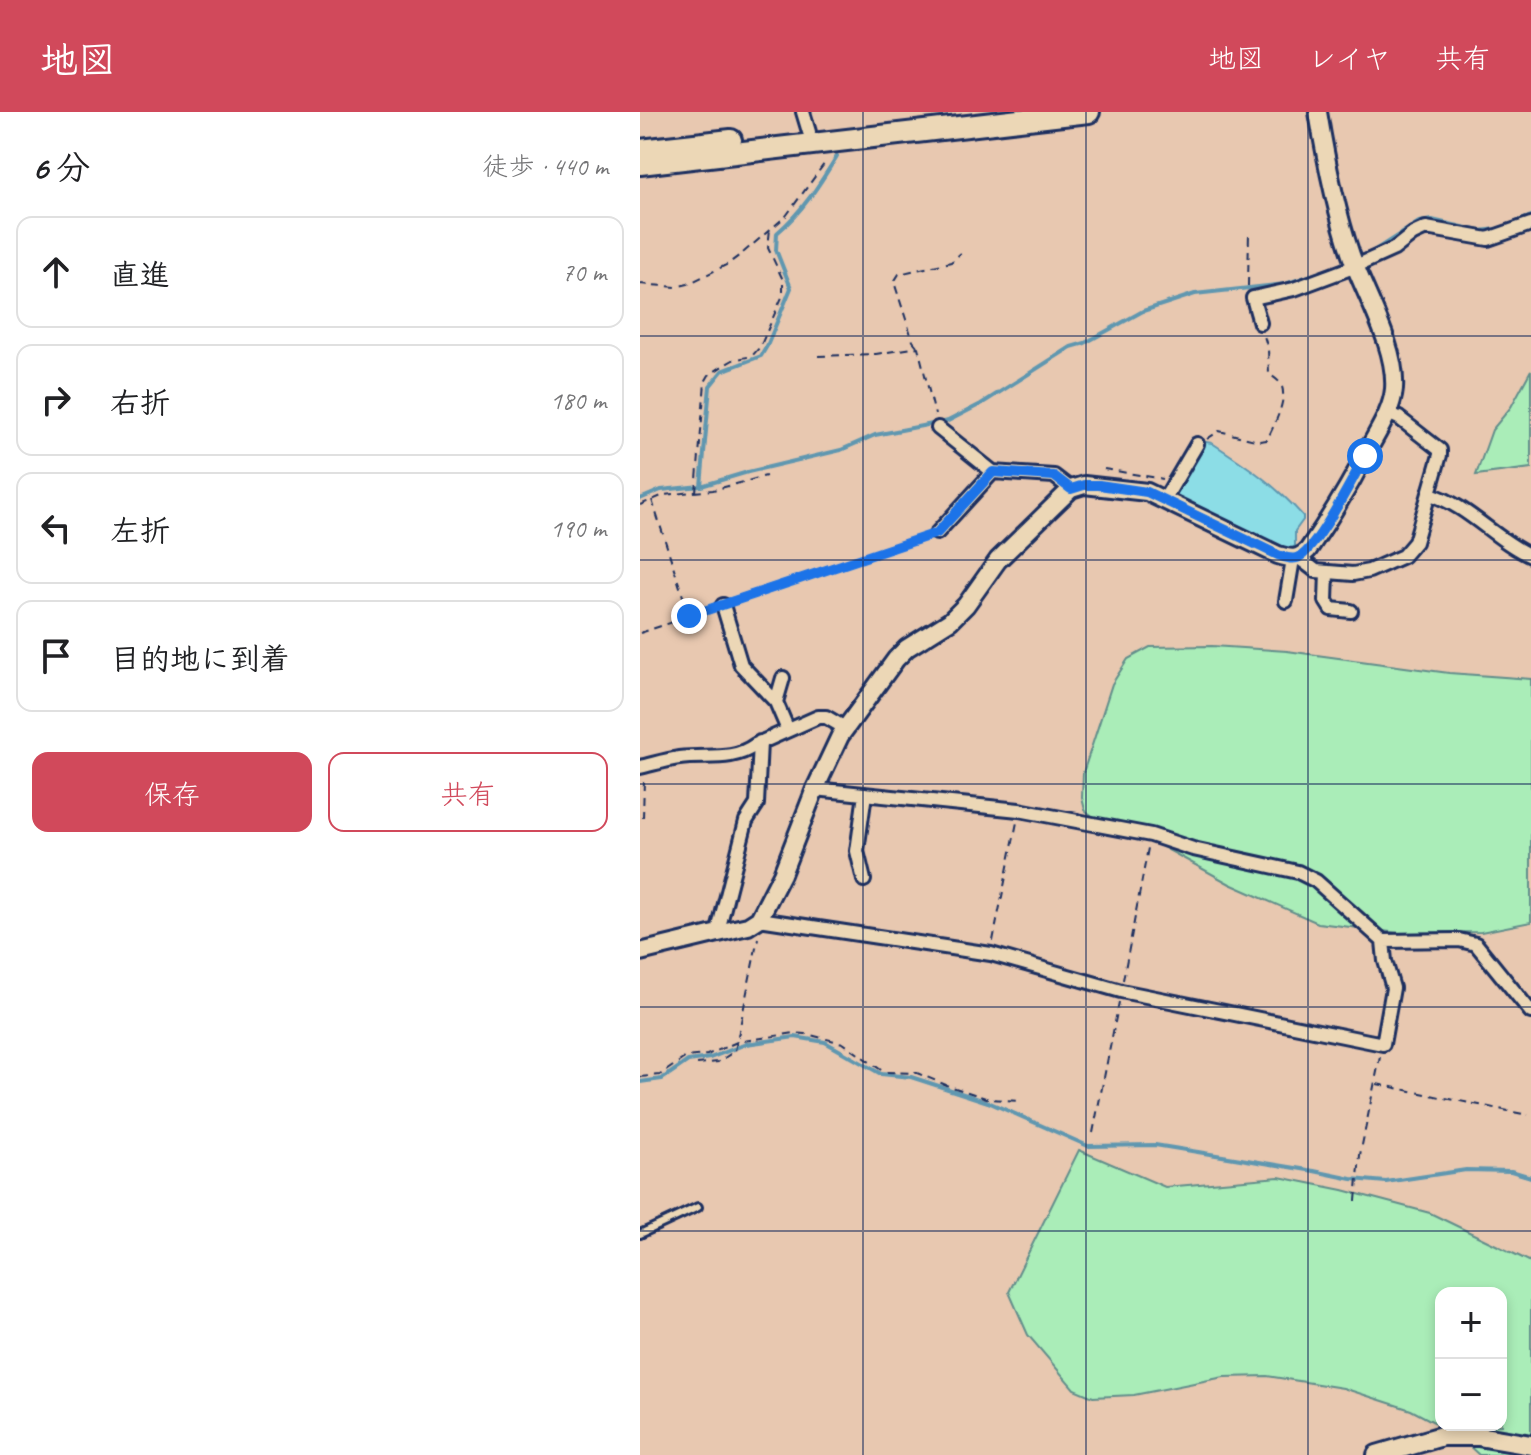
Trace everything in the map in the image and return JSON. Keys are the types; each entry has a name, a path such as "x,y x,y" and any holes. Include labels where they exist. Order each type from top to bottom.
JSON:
{"highway":[{"path":"640,150 980,112"},
{"path":"640,164 1089,112"}],"main road":[{"path":"1377,1455 1442,1436 1478,1436 1524,1443"}],"street":[{"path":"803,112 809,132"},
{"path":"1286,601 1296,558 1308,550 1350,484 1388,413 1394,391 1389,349 1336,205 1318,112"},
{"path":"1260,323 1253,298 1294,289 1356,266 1394,249 1426,228 1488,239 1531,224"},
{"path":"640,952 748,926 756,920 782,874 815,789 845,728 896,659 907,648 950,621 966,605 998,560 1071,489 1099,485 1147,492 1278,555 1296,558 1316,571 1353,574 1369,571 1403,556 1415,542 1440,450 1388,413"},
{"path":"938,428 993,472 1054,476 1071,489"},
{"path":"1164,500 1196,445"},
{"path":"937,533 993,472"},
{"path":"1430,494 1470,514 1518,550 1531,556"},
{"path":"1327,572 1326,601 1331,609 1351,611"},
{"path":"723,605 741,665 776,702 788,730"},
{"path":"776,702 783,678"},
{"path":"642,766 680,757 746,752 760,742 818,717 826,717 845,728"},
{"path":"720,933 746,821 757,804 760,742"},
{"path":"756,920 991,954 1121,991 1383,1044 1393,988 1383,941 1316,881 1298,872 1193,849 1151,835 1019,810 815,789"},
{"path":"864,880 857,851 865,794"},
{"path":"1383,941 1459,940 1476,944 1531,1012"}],"lane":[{"path":"640,1234 698,1207"}],"path":[{"path":"640,284 676,287 688,284 728,264 744,252 786,216 827,163 827,143"},
{"path":"696,492 705,382 709,375 733,360 752,356 760,347 783,295 783,280 768,248 770,229"},
{"path":"1249,231 1248,291 1253,298"},
{"path":"938,428 918,347 913,341 894,282 899,274 951,262 961,253"},
{"path":"1196,445 1219,431 1259,441 1267,440 1280,413 1283,388 1269,374 1268,349 1260,323"},
{"path":"818,356 876,354 918,347"},
{"path":"1104,469 1176,481"},
{"path":"640,505 664,495 713,490 766,476"},
{"path":"652,500 689,616"},
{"path":"640,633 937,533"},
{"path":"642,766 643,818"},
{"path":"991,954 1019,810"},
{"path":"1093,1133 1151,835"},
{"path":"697,1064 718,1062 735,1051 759,932 756,920"},
{"path":"640,1077 660,1075 686,1057 707,1055 737,1042 794,1033 843,1043 884,1072 917,1073 989,1099 1020,1101"},
{"path":"1356,1201 1360,1155 1383,1044"},
{"path":"1374,1084 1528,1115"}],"green space":[{"path":"1531,370 1531,468 1476,475 1492,430 1511,407"},
{"path":"1212,646 1287,651 1449,673 1531,679 1531,922 1481,932 1399,933 1318,923 1230,884 1152,841 1098,821 1085,810 1083,773 1112,684 1128,659 1150,647"},
{"path":"1079,1150 1165,1187 1279,1177 1343,1190 1430,1213 1531,1262 1531,1455 1479,1455 1451,1431 1507,1431 1507,1287 1435,1287 1435,1423 1411,1410 1343,1388 1267,1376 1224,1377 1134,1395 1093,1397 1074,1389 1028,1335 1009,1292"}],"water":[{"path":"1206,442 1260,476 1303,516 1295,531 1295,546 1290,550 1278,547 1172,496 1197,451"}],"waterway":[{"path":"701,486 710,386 722,371 761,356 767,346 791,288 776,250 777,233 803,207 837,156"},
{"path":"1364,257 1419,222 1432,220 1480,231 1498,229 1531,216"},
{"path":"640,499 661,490 701,486 841,450 875,435 948,421 981,404 1071,347 1085,343 1143,311 1195,294 1285,284 1348,263"},
{"path":"640,1082 662,1079 688,1061 710,1058 746,1044 795,1037 825,1042 881,1074 911,1077 988,1102 1088,1146 1155,1145 1352,1179 1386,1182 1466,1170 1511,1171 1531,1177"}],"route":[{"path":"689,616 937,533 993,472 1054,476 1071,489 1099,485 1147,492 1278,555 1289,559 1299,558 1317,537 1365,456"}]}
